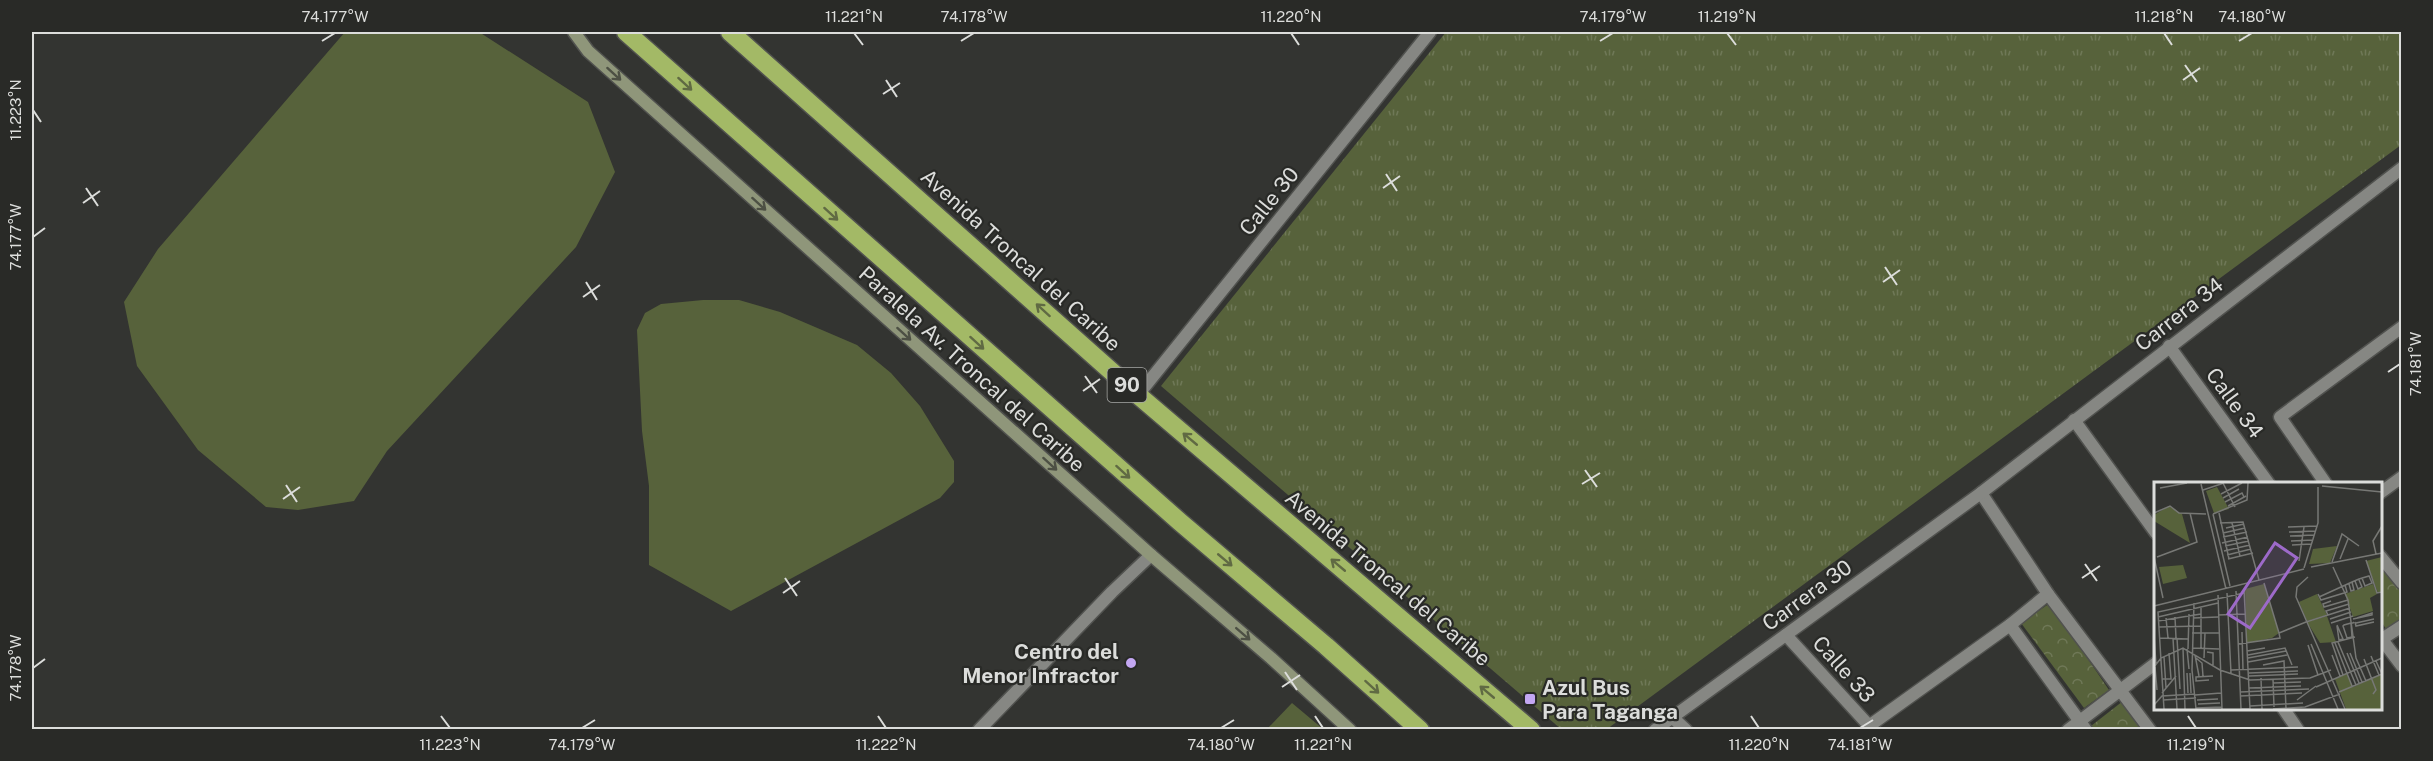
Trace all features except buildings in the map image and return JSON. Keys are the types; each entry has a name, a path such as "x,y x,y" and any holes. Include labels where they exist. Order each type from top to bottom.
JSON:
{"highway":[{"path":"626,32 1171,514 1420,729"},
{"name":"Avenida Troncal del Caribe","path":"730,32 1138,394 1532,729"}],"street":[{"name":"Paralela Av. Troncal del Caribe","path":"574,32 588,51 1151,555 1350,729"},
{"name":"Calle 30","path":"1138,394 1430,32"},
{"name":"Carrera 34","path":"1981,493 2402,168"},
{"path":"2325,482 2280,417 2402,327"},
{"name":"Calle 34","path":"2169,346 2268,482"},
{"path":"2074,420 2154,530"},
{"path":"2382,492 2402,477"},
{"path":"1981,493 2048,594 2150,729"},
{"name":"Carrera 30","path":"1656,729 1981,493"},
{"path":"979,729 1151,555"},
{"path":"2382,558 2402,583"},
{"path":"1871,728 2048,594"},
{"path":"2010,625 2083,725"},
{"path":"2382,637 2402,626"},
{"name":"Calle 33","path":"1786,635 1871,728"},
{"path":"2382,639 2402,666"},
{"path":"2068,729 2083,725 2120,689 2154,664"},
{"path":"2284,710 2298,729"},
{"path":"1672,717 1686,729"}],"green space":[{"path":"345,32 479,32 588,102 615,172 576,247 387,451 354,501 298,510 266,507 198,450 137,366 124,302 158,249"},
{"path":"1446,32 2401,32 2401,145 1607,729 1561,729 1161,386"},
{"path":"703,300 739,300 780,312 857,345 891,373 920,406 954,461 954,482 940,498 731,611 649,565 649,486 642,431 637,330 645,313 661,304"},
{"path":"2382,564 2401,590 2401,619 2386,629 2382,623"},
{"path":"2050,603 2109,690 2084,708 2021,623"},
{"path":"2123,701 2143,729 2093,729 2091,726"},
{"path":"1292,703 1323,729 1267,729"}],"place":[{"name":"Centro del Menor Infractor","path":"1131,663"},
{"name":"Azul Bus Para Taganga","path":"1530,699"}]}
